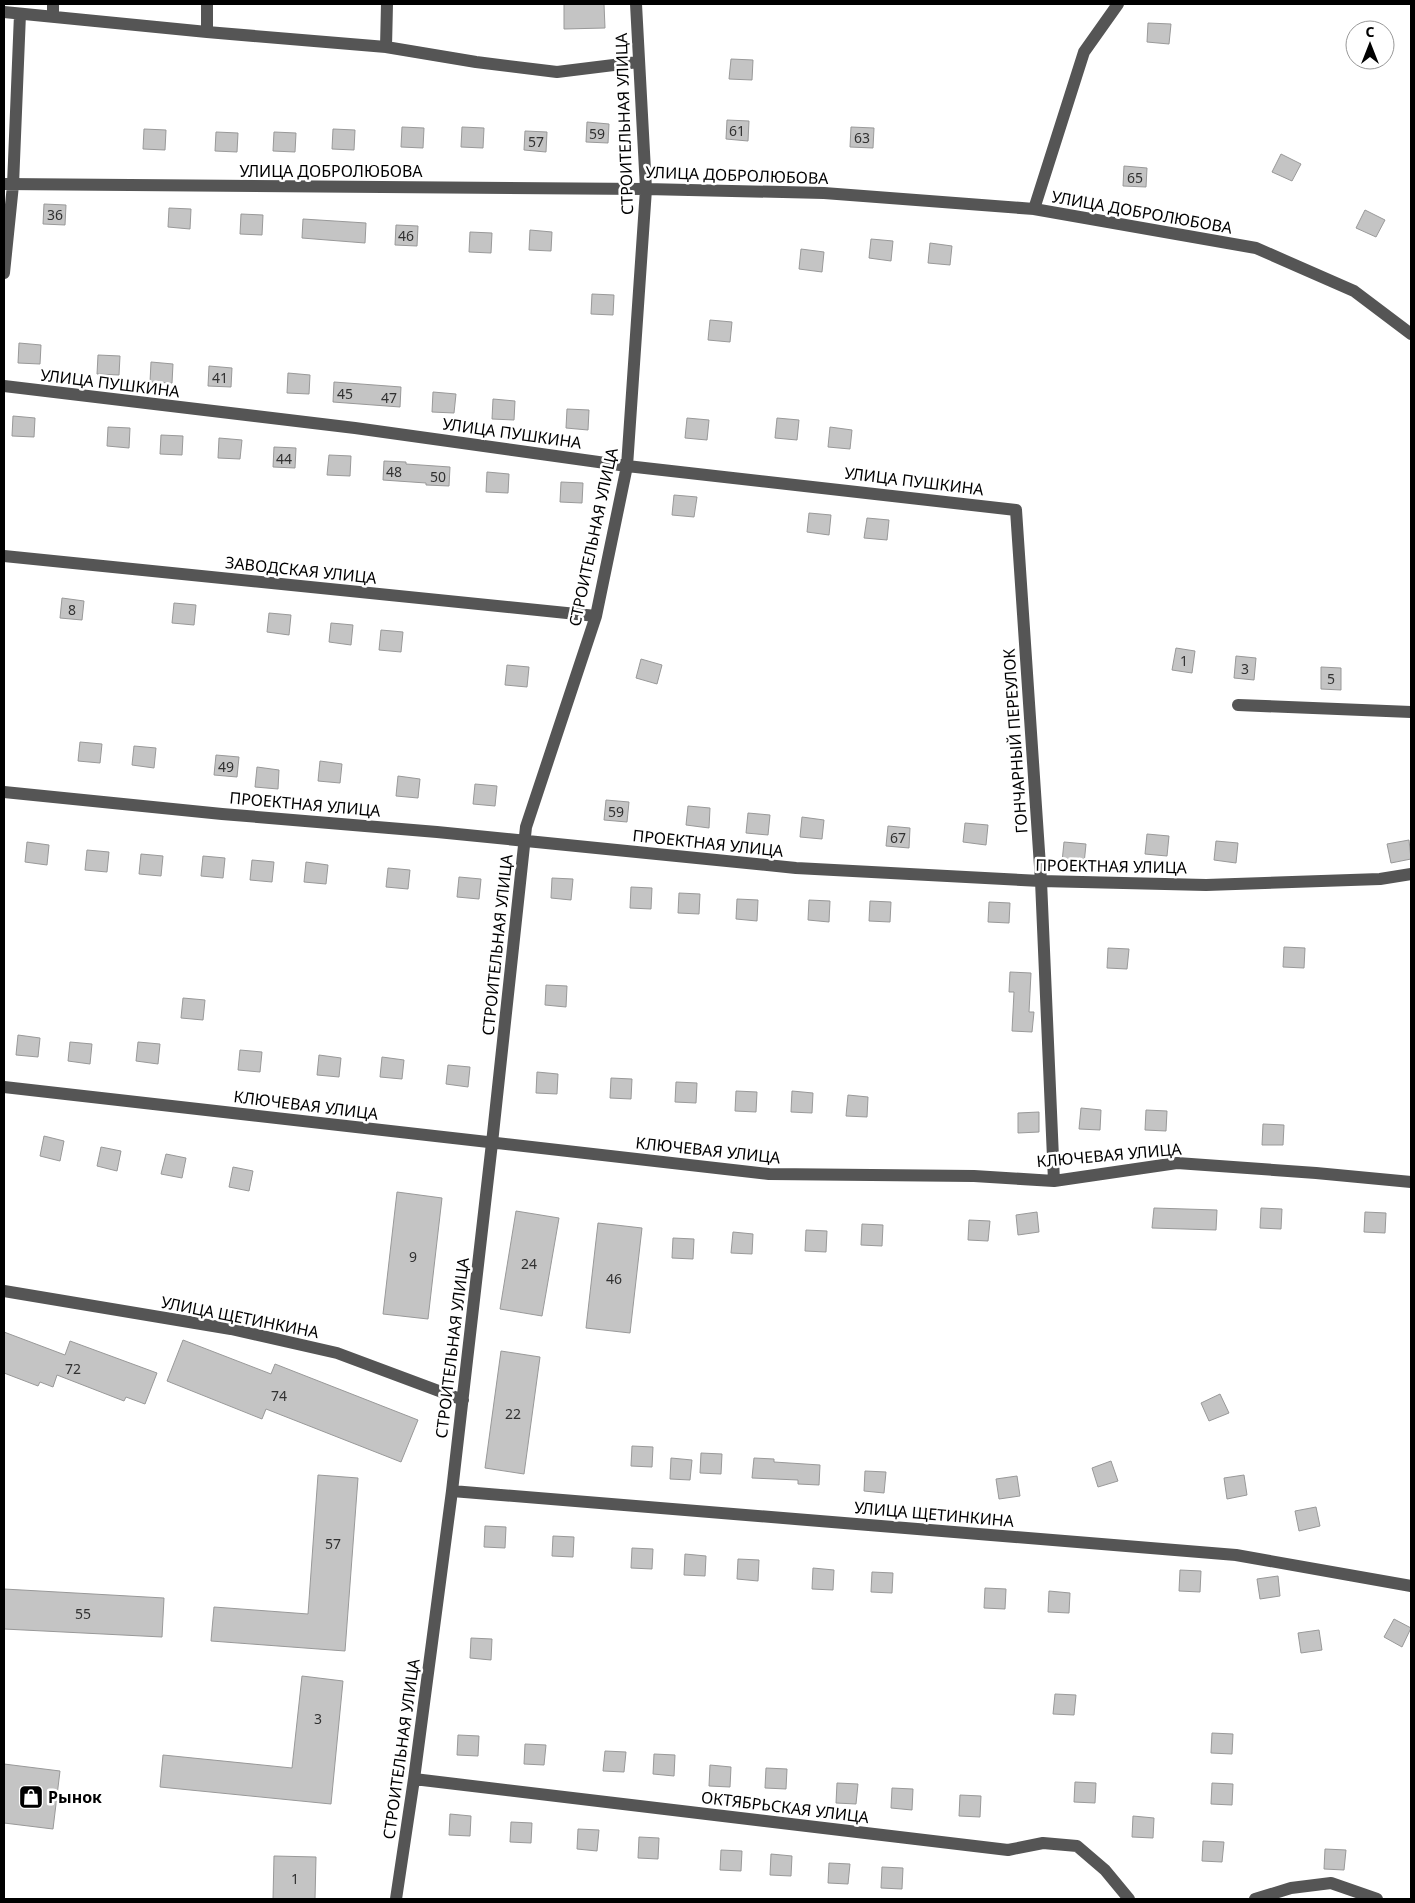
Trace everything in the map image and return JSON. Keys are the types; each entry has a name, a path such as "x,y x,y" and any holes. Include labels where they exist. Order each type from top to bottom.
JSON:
{"street":[{"path":"53,4 53,17"},
{"path":"207,4 207,32"},
{"path":"386,47 387,4"},
{"name":"СТРОИТЕЛЬНАЯ УЛИЦА","path":"396,1899 414,1779 463,1400 526,827 596,616 627,466 646,189 636,4"},
{"path":"1034,209 1084,52 1118,4"},
{"path":"4,12 386,47 476,62 557,72 638,62"},
{"path":"4,273 20,14"},
{"name":"УЛИЦА ДОБРОЛЮБОВА","path":"8,185 646,189 824,193 1034,209 1256,248 1354,291 1411,334"},
{"name":"УЛИЦА ПУШКИНА","path":"4,386 355,428 627,466 1016,510"},
{"name":"ГОНЧАРНЫЙ ПЕРЕУЛОК","path":"1016,510 1041,881 1054,1181"},
{"name":"ЗАВОДСКАЯ УЛИЦА","path":"4,556 596,616"},
{"path":"1238,705 1411,712"},
{"name":"ПРОЕКТНАЯ УЛИЦА","path":"4,792 222,814 437,832 796,868 1041,881 1206,884 1380,879 1411,874"},
{"name":"КЛЮЧЕВАЯ УЛИЦА","path":"4,1087 769,1174 974,1176 1054,1181 1177,1163 1411,1182"},
{"name":"УЛИЦА ЩЕТИНКИНА","path":"4,1291 231,1329 337,1353 463,1400"},
{"name":"УЛИЦА ЩЕТИНКИНА","path":"452,1490 1236,1555 1411,1586"},
{"name":"ОКТЯБРЬСКАЯ УЛИЦА","path":"414,1779 1008,1850 1043,1843 1077,1846 1105,1870 1130,1899"},
{"path":"1255,1899 1291,1888 1331,1883 1377,1899"}],"building":[{"path":"564,4 604,4 605,28 564,29"},
{"path":"1148,23 1171,24 1169,44 1147,42"},
{"path":"731,59 753,60 752,80 729,79"},
{"path":"727,120 749,121 748,141 726,139"},
{"path":"587,122 609,124 608,143 586,142"},
{"path":"402,127 424,128 423,148 401,147"},
{"path":"462,127 484,128 483,148 461,147"},
{"path":"851,127 874,128 873,148 850,147"},
{"path":"144,129 166,130 165,150 143,149"},
{"path":"333,129 355,130 354,150 332,149"},
{"path":"525,131 547,132 546,152 524,150"},
{"path":"216,132 238,133 237,152 215,151"},
{"path":"274,132 296,133 295,152 273,151"},
{"path":"1281,154 1301,164 1292,181 1272,172"},
{"path":"1124,166 1147,168 1146,187 1123,186"},
{"path":"44,204 66,205 65,225 43,224"},
{"path":"169,208 191,209 190,229 168,227"},
{"path":"1365,210 1385,220 1376,237 1356,228"},
{"path":"241,214 263,215 262,235 240,234"},
{"path":"303,219 366,223 365,243 302,238"},
{"path":"396,225 418,226 417,246 395,245"},
{"path":"530,230 552,232 551,251 529,250"},
{"path":"470,232 492,233 491,253 469,252"},
{"path":"871,239 893,241 891,261 869,258"},
{"path":"930,243 952,246 950,265 928,263"},
{"path":"801,249 824,252 822,272 799,269"},
{"path":"592,294 614,295 613,315 591,314"},
{"path":"710,320 732,322 730,342 708,340"},
{"path":"19,343 41,345 40,364 18,363"},
{"path":"98,355 120,356 119,375 97,374"},
{"path":"151,362 173,364 172,383 150,382"},
{"path":"209,366 232,368 231,387 208,386"},
{"path":"288,373 310,375 309,394 287,393"},
{"path":"334,382 401,387 400,407 333,402"},
{"path":"433,392 456,394 454,413 432,412"},
{"path":"493,399 515,401 514,420 492,419"},
{"path":"567,409 589,410 588,430 566,428"},
{"path":"13,416 35,418 34,437 12,436"},
{"path":"687,418 709,420 707,440 685,438"},
{"path":"777,418 799,420 797,440 775,438"},
{"path":"108,427 130,428 129,448 107,446"},
{"path":"830,427 852,430 850,449 828,447"},
{"path":"161,435 183,436 182,455 160,454"},
{"path":"219,438 242,440 240,459 218,458"},
{"path":"274,447 296,448 295,468 273,467"},
{"path":"329,455 351,456 350,476 327,475"},
{"path":"384,461 450,467 449,486 383,480"},
{"path":"487,472 509,474 508,493 486,492"},
{"path":"561,482 583,483 582,503 560,502"},
{"path":"674,495 697,497 694,517 672,515"},
{"path":"809,513 831,515 829,535 807,532"},
{"path":"867,518 889,520 887,540 864,538"},
{"path":"62,598 84,601 82,620 60,618"},
{"path":"174,603 196,605 194,625 172,623"},
{"path":"269,613 291,615 289,635 267,632"},
{"path":"331,623 353,625 351,645 329,642"},
{"path":"381,630 403,632 401,652 379,650"},
{"path":"1176,648 1195,651 1192,673 1172,670"},
{"path":"1236,656 1256,658 1254,680 1234,678"},
{"path":"641,659 662,665 657,684 636,678"},
{"path":"507,665 529,667 527,687 505,685"},
{"path":"1321,667 1341,668 1341,690 1321,689"},
{"path":"80,742 102,744 100,763 78,761"},
{"path":"134,746 156,748 154,768 132,765"},
{"path":"216,755 239,757 237,777 214,775"},
{"path":"320,761 342,764 340,783 318,781"},
{"path":"257,767 279,770 278,789 255,787"},
{"path":"398,776 420,779 418,798 396,796"},
{"path":"475,784 497,786 495,806 473,804"},
{"path":"606,800 629,802 627,822 604,820"},
{"path":"688,806 710,808 709,828 686,825"},
{"path":"748,813 770,815 768,835 746,833"},
{"path":"802,817 824,820 822,839 800,837"},
{"path":"965,823 988,825 986,845 963,842"},
{"path":"888,826 910,828 909,848 886,846"},
{"path":"1147,834 1169,836 1167,856 1145,854"},
{"path":"1409,840 1411,859 1391,863 1387,844"},
{"path":"1216,841 1238,843 1236,863 1214,860"},
{"path":"27,842 49,845 47,865 25,862"},
{"path":"1064,842 1086,844 1084,864 1062,862"},
{"path":"87,850 109,852 107,872 85,870"},
{"path":"141,854 163,856 161,876 139,874"},
{"path":"203,856 225,858 223,878 201,876"},
{"path":"252,860 274,862 272,882 250,880"},
{"path":"306,862 328,865 326,884 304,882"},
{"path":"388,868 410,870 408,889 386,887"},
{"path":"459,877 481,879 479,899 457,897"},
{"path":"552,878 573,879 571,900 551,898"},
{"path":"631,887 652,888 651,909 630,908"},
{"path":"679,893 700,894 699,914 678,913"},
{"path":"737,899 758,900 757,921 736,919"},
{"path":"809,900 830,901 829,922 808,920"},
{"path":"870,901 891,902 890,922 869,921"},
{"path":"989,902 1010,903 1009,923 988,922"},
{"path":"1284,947 1305,948 1304,968 1283,967"},
{"path":"1108,948 1129,949 1127,969 1107,968"},
{"path":"1010,972 1031,973 1029,1012 1034,1012 1032,1032 1012,1031 1014,992 1009,992"},
{"path":"546,985 567,986 566,1007 545,1005"},
{"path":"183,998 205,1000 203,1020 181,1018"},
{"path":"18,1035 40,1038 38,1057 16,1055"},
{"path":"70,1042 92,1044 90,1064 68,1061"},
{"path":"138,1042 160,1044 158,1064 136,1061"},
{"path":"240,1050 262,1052 260,1072 238,1070"},
{"path":"319,1055 341,1058 339,1077 317,1075"},
{"path":"382,1057 404,1060 402,1079 380,1077"},
{"path":"448,1065 470,1067 468,1087 446,1084"},
{"path":"537,1072 558,1074 557,1094 536,1093"},
{"path":"611,1078 632,1079 631,1099 610,1098"},
{"path":"676,1082 697,1083 696,1103 675,1102"},
{"path":"736,1091 757,1092 756,1112 735,1111"},
{"path":"792,1091 813,1093 812,1113 791,1112"},
{"path":"848,1095 868,1097 867,1117 846,1116"},
{"path":"1081,1108 1101,1110 1100,1130 1079,1129"},
{"path":"1146,1110 1167,1111 1166,1131 1145,1130"},
{"path":"1039,1112 1039,1132 1018,1133 1018,1113"},
{"path":"1263,1124 1284,1125 1283,1145 1262,1145"},
{"path":"44,1136 64,1141 60,1161 40,1156"},
{"path":"101,1147 121,1151 117,1171 97,1166"},
{"path":"166,1154 186,1158 182,1178 161,1174"},
{"path":"233,1167 253,1171 249,1191 229,1187"},
{"path":"397,1192 442,1198 428,1319 383,1314"},
{"path":"1154,1208 1217,1210 1216,1230 1152,1228"},
{"path":"1261,1208 1282,1209 1281,1229 1260,1228"},
{"path":"516,1211 559,1218 542,1316 500,1309"},
{"path":"1037,1212 1039,1232 1018,1235 1016,1215"},
{"path":"1365,1212 1386,1213 1385,1233 1364,1232"},
{"path":"969,1220 990,1221 988,1241 968,1240"},
{"path":"598,1223 642,1228 630,1333 586,1328"},
{"path":"862,1224 883,1225 882,1246 861,1245"},
{"path":"806,1230 827,1231 826,1252 805,1251"},
{"path":"733,1232 753,1234 752,1254 731,1253"},
{"path":"673,1238 694,1239 693,1259 672,1258"},
{"path":"4,1332 65,1355 70,1341 157,1373 145,1404 126,1397 124,1401 57,1375 53,1387 40,1382 38,1386 4,1373"},
{"path":"183,1340 271,1374 275,1364 418,1420 401,1462 266,1409 262,1419 167,1381"},
{"path":"501,1351 540,1357 524,1474 485,1468"},
{"path":"1220,1394 1229,1413 1209,1421 1201,1403"},
{"path":"632,1446 653,1447 652,1467 631,1466"},
{"path":"701,1453 722,1454 721,1474 700,1473"},
{"path":"671,1458 692,1460 690,1480 670,1479"},
{"path":"754,1458 774,1459 774,1462 820,1465 819,1485 798,1484 798,1480 752,1478"},
{"path":"1111,1461 1118,1481 1098,1487 1092,1468"},
{"path":"865,1471 886,1472 884,1493 864,1491"},
{"path":"318,1475 358,1478 345,1651 211,1641 214,1607 308,1614"},
{"path":"1244,1475 1247,1495 1227,1499 1224,1478"},
{"path":"1017,1476 1020,1496 999,1499 996,1479"},
{"path":"1316,1507 1320,1526 1299,1531 1295,1511"},
{"path":"485,1526 506,1527 505,1548 484,1547"},
{"path":"553,1536 574,1537 573,1557 552,1556"},
{"path":"632,1548 653,1549 652,1569 631,1568"},
{"path":"685,1554 706,1556 705,1576 684,1575"},
{"path":"738,1559 759,1560 758,1581 737,1579"},
{"path":"813,1568 834,1570 833,1590 812,1589"},
{"path":"1180,1570 1201,1571 1200,1592 1179,1591"},
{"path":"872,1572 893,1573 892,1593 871,1592"},
{"path":"1278,1576 1280,1596 1260,1599 1257,1579"},
{"path":"985,1588 1006,1589 1005,1609 984,1608"},
{"path":"4,1589 164,1598 162,1637 4,1629"},
{"path":"1049,1591 1070,1593 1069,1613 1048,1612"},
{"path":"1394,1619 1411,1628 1402,1647 1384,1637"},
{"path":"1319,1630 1322,1650 1301,1653 1298,1633"},
{"path":"471,1638 492,1639 491,1660 470,1658"},
{"path":"302,1676 343,1681 331,1804 160,1787 163,1755 292,1768"},
{"path":"1055,1694 1076,1695 1074,1715 1053,1714"},
{"path":"1212,1733 1233,1734 1232,1754 1211,1753"},
{"path":"458,1735 479,1736 478,1756 457,1755"},
{"path":"525,1744 546,1745 544,1765 524,1764"},
{"path":"605,1751 626,1752 624,1772 603,1771"},
{"path":"654,1754 675,1755 674,1776 653,1774"},
{"name":"Рынок","path":"4,1764 60,1771 53,1829 4,1823"},
{"path":"710,1765 731,1767 730,1787 709,1786"},
{"path":"766,1768 787,1769 786,1789 765,1788"},
{"path":"1075,1782 1096,1783 1095,1803 1074,1802"},
{"path":"837,1783 858,1784 856,1804 836,1803"},
{"path":"1212,1783 1233,1784 1232,1805 1211,1804"},
{"path":"892,1788 913,1789 912,1810 891,1808"},
{"path":"960,1795 981,1796 980,1817 959,1816"},
{"path":"450,1814 471,1816 470,1836 449,1835"},
{"path":"1133,1816 1154,1818 1153,1838 1132,1837"},
{"path":"511,1822 532,1823 531,1843 510,1842"},
{"path":"578,1829 599,1830 597,1851 577,1849"},
{"path":"639,1837 659,1838 658,1859 638,1858"},
{"path":"1203,1841 1224,1842 1222,1862 1202,1861"},
{"path":"1325,1849 1346,1850 1344,1870 1324,1869"},
{"path":"721,1850 742,1851 741,1871 720,1870"},
{"path":"771,1854 792,1856 791,1876 770,1875"},
{"path":"274,1856 316,1857 315,1899 273,1899"},
{"path":"829,1863 850,1864 848,1884 828,1883"},
{"path":"882,1867 903,1868 902,1889 881,1888"}],"place":[{"name":"Рынок","path":"31,1797"}]}
